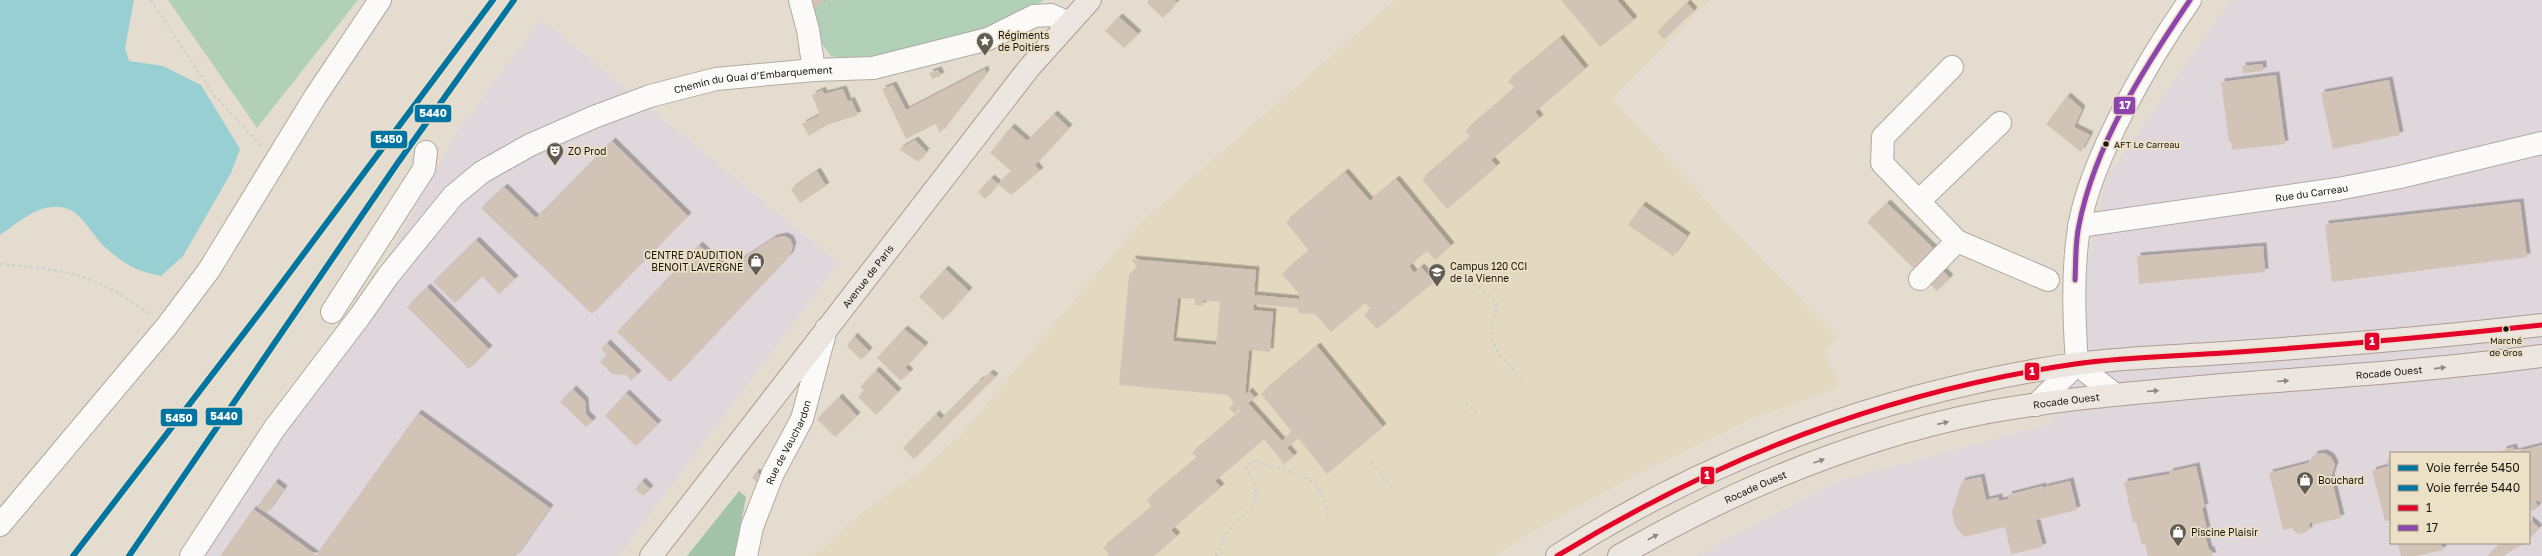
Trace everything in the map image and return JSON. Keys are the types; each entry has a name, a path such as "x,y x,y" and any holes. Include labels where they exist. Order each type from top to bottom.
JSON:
{"main road":[{"name":"Avenue de Paris","path":"651,556 826,328 1029,68 1090,0"},
{"path":"1557,556 1636,509 1695,479 1772,446 1843,419 1915,396 1980,381 2077,364 2426,338 2542,325"},
{"name":"Rocade Ouest","path":"1619,556 1715,505 1782,475 1853,449 1918,429 1988,412 2114,394 2422,370 2542,356"}],"street":[{"path":"0,525 167,326 209,270 275,161 380,0"},
{"path":"800,0 808,30 814,70"},
{"path":"2036,405 2077,364 2075,294 2079,226 2087,193 2102,156 2144,74 2190,0"},
{"name":"Chemin du Quai d’Embarquement","path":"191,556 274,429 388,276 454,196 482,172 530,145 594,117 650,96 716,79 814,70 873,68 988,39 1034,16 1051,15 1069,23"},
{"path":"1952,67 1883,137 1882,163 1957,241 2048,280"},
{"path":"1919,201 2000,123"},
{"name":"Rue du Carreau","path":"2079,226 2338,189 2400,177 2542,143"},
{"path":"352,326 327,309 424,169 426,152"},
{"path":"1920,279 1957,241"},
{"name":"Rue de Vauchardon","path":"746,556 752,527 773,473 802,419 826,328"},
{"path":"2077,364 2114,394"}],"path":[{"path":"151,0 213,94 275,161"},
{"path":"0,264 55,270 92,280 120,295 167,326"},
{"path":"1459,273 1496,301 1497,309 1492,339 1496,350 1522,380"},
{"path":"1466,403 1477,414"},
{"path":"1216,556 1228,530 1254,503 1256,492 1246,467 1254,461 1311,479 1321,491 1327,506 1328,521"},
{"path":"1371,462 1392,487"}],"shaded area":[{"name":"Campus 120 CCI de la Vienne","path":"1395,0 1710,0 1612,98 1740,237 1838,337 1825,352 1840,387 1754,418 1639,473 1525,536 1495,556 814,556 866,509 921,471 962,433 1136,227"},
{"path":"2231,0 2542,0 2542,556 1697,556 1833,483 2053,423 2106,179"},
{"path":"541,19 838,263 618,556 197,556 372,286 456,134"}],"green space":[{"path":"168,0 358,0 257,128"},
{"path":"807,0 1044,0 1010,20 972,33 893,52 868,56 847,57 831,56 818,38"},
{"path":"739,491 746,497 735,556 687,556"}],"water":[{"path":"0,0 134,0 125,48 129,61 163,66 201,85 240,149 231,173 183,256 161,276 139,270 120,260 100,242 81,218 66,208 55,207 37,211 0,235"}],"building":[{"path":"806,0 823,0 824,2 812,10"},
{"path":"1149,0 1174,0 1177,2 1163,18 1147,3"},
{"path":"1561,0 1617,0 1634,20 1600,47"},
{"path":"1687,3 1694,11 1664,39 1657,32"},
{"path":"1119,17 1138,34 1124,48 1105,31"},
{"path":"1560,38 1585,69 1535,112 1540,118 1491,160 1497,166 1447,209 1422,179 1471,137 1465,131 1515,88 1508,81"},
{"path":"2263,64 2263,71 2243,73 2242,66"},
{"path":"985,69 986,73 940,133 936,124 906,139 882,89 893,85 906,110"},
{"path":"938,70 941,76 932,79 929,73"},
{"path":"2276,75 2285,144 2232,150 2231,142 2229,142 2221,82"},
{"path":"2389,80 2400,135 2333,149 2321,93"},
{"path":"843,89 848,102 851,100 858,115 827,125 809,136 802,124 820,115 812,95 822,90 824,94"},
{"path":"2067,96 2082,109 2074,127 2090,135 2081,152 2046,124"},
{"path":"1054,114 1069,128 1035,165 1040,171 1011,195 998,184 1011,171 990,153 1011,127 1027,141"},
{"path":"915,140 926,152 918,162 899,149"},
{"path":"612,141 688,216 592,314 481,208 504,187 536,218"},
{"path":"817,171 826,186 800,203 791,189"},
{"path":"1345,172 1370,201 1396,179 1451,246 1435,260 1427,251 1409,266 1414,273 1421,267 1434,282 1377,329 1364,315 1371,309 1365,303 1331,332 1315,314 1298,313 1298,308 1254,304 1253,310 1273,312 1270,352 1249,350 1245,395 1249,391 1255,398 1248,403 1282,441 1292,432 1261,394 1317,346 1383,427 1327,474 1298,438 1287,448 1294,456 1284,464 1264,439 1215,481 1221,487 1171,530 1177,536 1154,556 1107,556 1109,554 1103,548 1152,507 1147,500 1197,458 1192,453 1241,411 1240,409 1234,414 1229,408 1234,403 1228,395 1119,385 1129,275 1137,267 1131,259 1256,270 1254,295 1299,299 1299,294 1282,274 1309,251 1286,222","holes":["1178,298 1195,299 1195,305 1203,306 1203,300 1220,302 1216,345 1173,341"]},
{"path":"991,178 998,184 985,199 978,192"},
{"path":"2520,202 2527,257 2332,282 2325,224"},
{"path":"1887,203 1936,251 1916,271 1867,222"},
{"path":"1642,205 1687,236 1673,256 1628,225"},
{"path":"784,236 790,239 793,246 790,255 670,382 617,332 699,245 728,272 727,269 774,238"},
{"path":"476,240 515,279 499,294 482,276 455,303 433,282"},
{"path":"2263,246 2265,272 2139,284 2137,256"},
{"path":"1940,268 1950,278 1937,291 1927,281"},
{"path":"945,269 969,291 943,320 919,297"},
{"path":"427,287 489,349 469,369 407,307"},
{"path":"904,329 925,346 905,368 910,372 901,381 877,358"},
{"path":"854,336 869,351 861,360 847,346"},
{"path":"607,343 638,374 631,381 626,375 612,374 600,362 607,355 601,349"},
{"path":"876,370 898,392 876,415 858,397 864,390 860,387"},
{"path":"990,373 995,377 914,459 903,448 936,414 941,419 980,380 981,381"},
{"path":"573,389 585,401 586,414 593,421 586,427 560,402"},
{"path":"626,393 658,424 636,446 605,416"},
{"path":"839,397 857,416 835,437 817,419"},
{"path":"418,413 550,508 516,556 220,556 253,509 316,555"},
{"path":"2542,445 2542,502 2535,500 2538,506 2534,511 2530,509 2530,452 2515,452"},
{"path":"2513,447 2515,452 2503,452 2503,450"},
{"path":"2324,453 2331,457 2335,465 2331,477 2341,518 2312,525 2313,522 2310,523 2309,530 2302,534 2296,533 2292,528 2283,530 2269,473 2308,463 2315,454"},
{"path":"2387,460 2390,460 2390,520 2385,521 2372,471 2389,466"},
{"path":"2196,466 2205,507 2202,508 2207,530 2204,531 2209,550 2211,550 2213,556 2148,556 2145,544 2142,545 2136,522 2133,523 2124,482 2170,474 2169,472"},
{"path":"756,472 762,476 757,482 752,478"},
{"path":"1981,477 1986,500 1999,497 1999,501 2009,499 2008,495 2043,486 2044,490 2045,487 2070,481 2077,510 2036,520 2043,547 2011,554 2005,527 1964,537 1955,526 1952,512 1962,481"},
{"path":"642,481 650,489 643,496 635,489"},
{"path":"275,482 284,489 267,513 257,507"},
{"path":"2530,520 2539,528 2530,538"},
{"path":"2398,544 2441,544 2443,550 2416,556 2401,556"},
{"path":"2500,544 2523,544 2503,556 2487,556"}],"rail line":[{"name":"5450","path":"73,556 261,311 493,0"},
{"name":"5440","path":"129,556 397,164 514,0"}],"transit line":[{"name":"17","path":"2075,280 2076,246 2079,225 2086,195 2097,165 2123,108 2156,52 2190,0"},
{"name":"1","path":"1557,556 1618,520 1680,488 1742,459 1806,433 1871,411 1937,392 2005,376 2095,361 2428,337 2542,325"}],"place":[{"name":"Régiments de Poitiers","path":"985,56"},
{"name":"AFT Le Carreau","path":"2106,144"},
{"name":"ZO Prod","path":"555,166"},
{"name":"CENTRE D'AUDITION BENOIT LAVERGNE","path":"756,276"},
{"name":"Campus 120 CCI de la Vienne","path":"1437,287"},
{"name":"Marché de Gros","path":"2506,329"},
{"name":"Bouchard","path":"2305,495"},
{"name":"Piscine Plaisir","path":"2178,547"}]}
